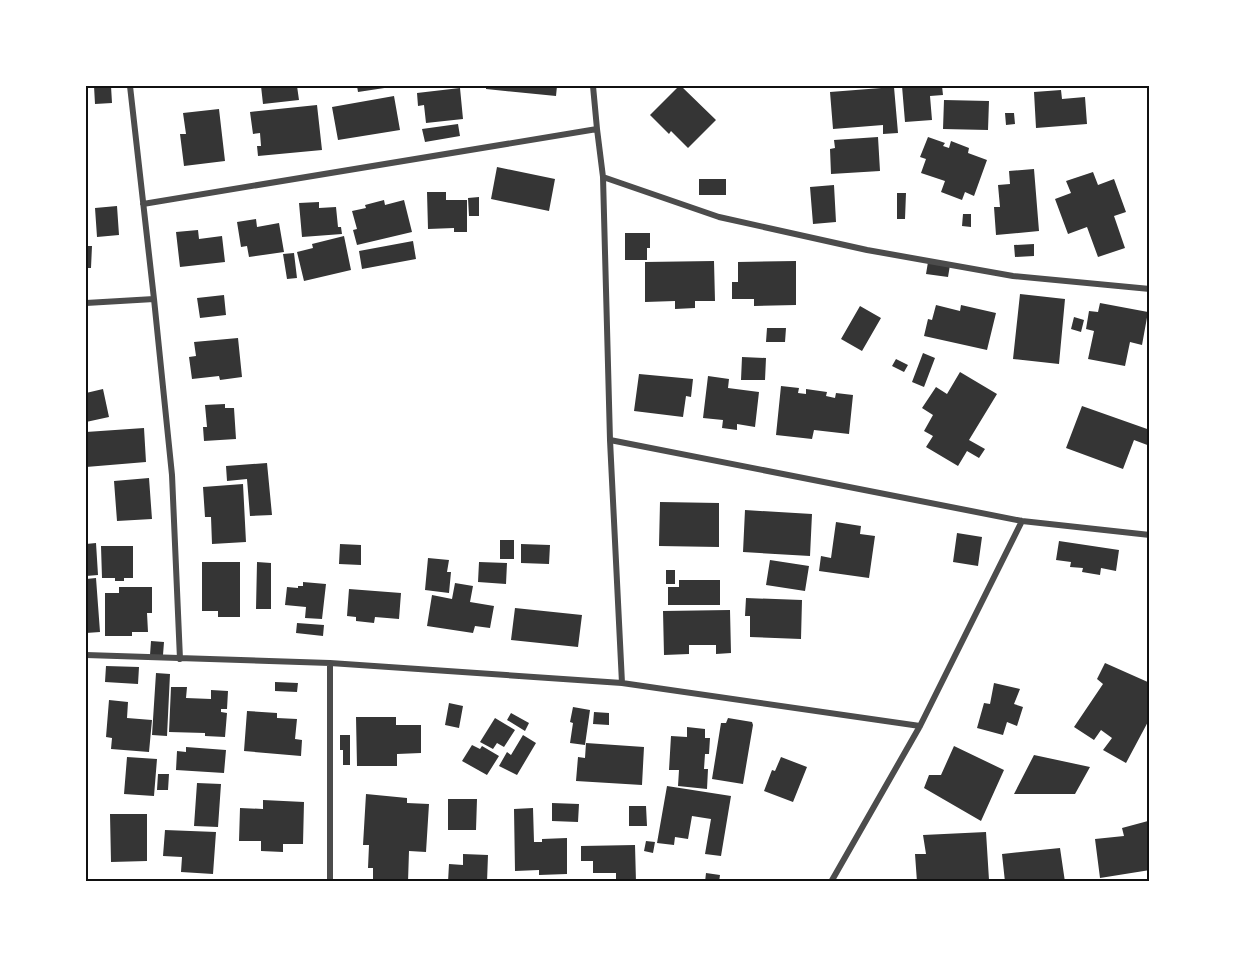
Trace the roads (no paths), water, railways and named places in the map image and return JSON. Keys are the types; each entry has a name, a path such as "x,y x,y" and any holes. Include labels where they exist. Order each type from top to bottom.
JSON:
{"street":[{"path":"130,86 172,475 180,659"},
{"path":"593,86 603,177 609,440 622,683"},
{"path":"143,204 597,129"},
{"path":"603,177 719,217 867,250 1013,276 1149,289"},
{"path":"86,303 154,299"},
{"path":"609,440 1023,521 1149,535"},
{"path":"831,882 920,726 1023,521"},
{"path":"86,655 330,663 622,683 920,726"},
{"path":"330,663 330,882"}]}
